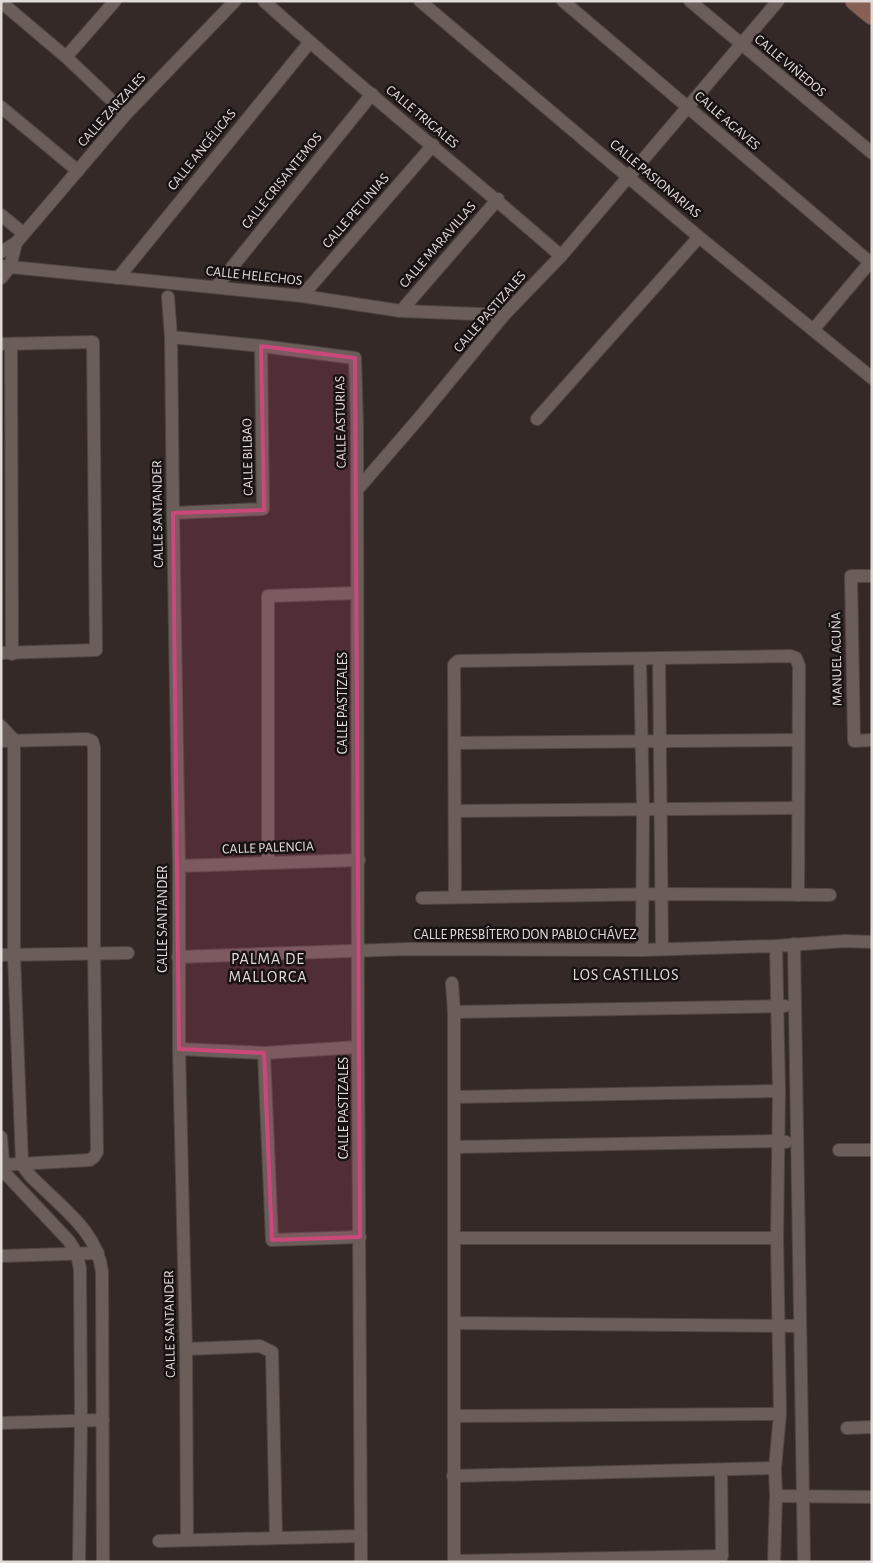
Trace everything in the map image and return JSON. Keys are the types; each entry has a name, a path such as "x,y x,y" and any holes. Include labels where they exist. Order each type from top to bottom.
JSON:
{"street":[{"path":"66,57 116,1"},
{"name":"CALLE ZARZALES","path":"1,252 19,238 126,114 235,1"},
{"name":"CALLE TRIGALES","path":"264,1 561,256"},
{"name":"CALLE PASIONARIAS","path":"420,1 699,237 872,378"},
{"name":"CALLE AGAVES","path":"563,1 871,262"},
{"name":"CALLE VIÑEDOS","path":"690,1 872,153"},
{"name":"CALLE PASTIZALES","path":"361,1562 357,490 504,316 561,256 630,177 778,1"},
{"path":"855,1 872,15"},
{"path":"1,2 66,57 126,114"},
{"name":"CALLE ANGÉLICAS","path":"118,278 310,42"},
{"name":"CALLE CRISANTEMOS","path":"216,287 372,94"},
{"path":"1,107 78,171"},
{"name":"CALLE PETUNIAS","path":"302,296 433,146"},
{"name":"CALLE MARAVILLAS","path":"401,311 498,200"},
{"path":"1,214 19,238"},
{"path":"537,419 699,237"},
{"name":"CALLE ZARZALES","path":"5,266 19,238"},
{"path":"814,330 871,262"},
{"path":"1,278 5,266"},
{"name":"CALLE HELECHOS","path":"5,266 302,296 401,311 504,316"},
{"name":"CALLE SANTANDER","path":"168,297 171,337 174,513 179,866 179,1049 186,1349 187,1540"},
{"path":"171,337 261,346"},
{"path":"93,342 96,650 7,654 6,344 93,342"},
{"name":"CALLE ASTURIAS","path":"261,346 355,358 357,490"},
{"name":"CALLE BILBAO","path":"174,513 263,509 261,346"},
{"name":"MANUEL ACUÑA","path":"872,576 851,576 854,741 872,740"},
{"path":"268,862 268,596 357,593"},
{"path":"455,897 454,665 458,661 467,659 640,659 790,656 796,658 799,666 798,895"},
{"path":"659,658 662,949"},
{"path":"640,659 643,810 642,950"},
{"path":"1,726 8,741 8,955 22,1164 26,1173 68,1212 89,1236 98,1253 102,1272 103,1562"},
{"path":"2,1165 90,1160 96,1152 94,747 92,741 87,739 8,741"},
{"path":"455,743 798,740"},
{"path":"455,811 798,808"},
{"name":"CALLE PALENCIA","path":"179,866 359,860"},
{"path":"422,898 643,894 830,895"},
{"name":"CALLE PRESBÍTERO DON PABLO CHÁVEZ","path":"178,957 358,951 642,950 776,946 846,941 872,942"},
{"path":"794,944 804,1562"},
{"path":"774,1562 775,1468 780,1414 777,1238 779,1091 776,946"},
{"path":"8,955 128,953"},
{"path":"452,983 454,1012 454,1561 722,1556 721,1470"},
{"path":"454,1012 795,1007"},
{"path":"179,1049 264,1053 358,1047"},
{"path":"264,1053 272,1240 360,1237"},
{"path":"454,1097 779,1091"},
{"path":"1,1137 4,1172 69,1241 77,1254 80,1269 82,1421 79,1562"},
{"path":"454,1147 778,1141 796,1144"},
{"path":"839,1150 872,1150"},
{"path":"454,1238 777,1238"},
{"path":"1,1256 98,1253"},
{"path":"454,1323 799,1326"},
{"path":"186,1349 260,1346 272,1352 276,1538"},
{"path":"454,1416 780,1414"},
{"path":"1,1423 103,1420"},
{"path":"847,1428 872,1427"},
{"path":"453,1476 775,1468"},
{"path":"776,1496 872,1497"},
{"path":"159,1541 361,1536"}],"highlighted area":[{"path":"261,346 355,358 360,1237 272,1240 264,1053 179,1049 173,513 264,510"}],"district":[{"name":"PALMA DE MALLORCA","path":"268,968"},
{"name":"LOS CASTILLOS","path":"626,975"}]}
